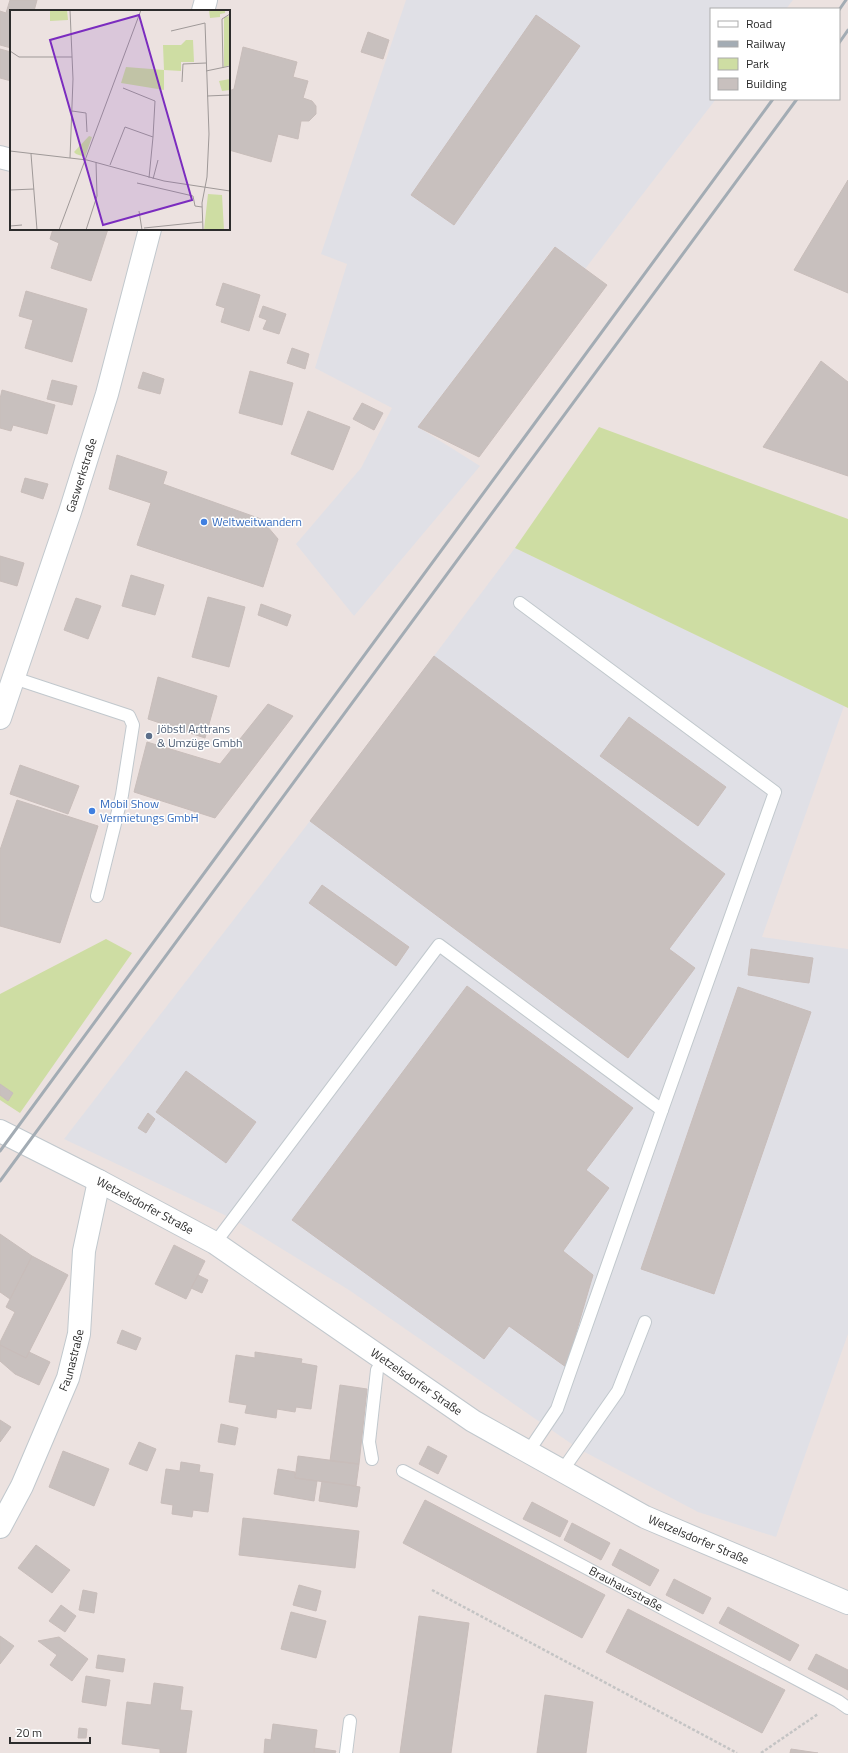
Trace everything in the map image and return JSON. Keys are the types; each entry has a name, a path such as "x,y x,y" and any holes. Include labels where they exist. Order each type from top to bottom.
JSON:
{"main road":[{"path":"203,10 206,0"},
{"path":"0,157 10,160"},
{"name":"Gaswerkstraße","path":"0,718 70,512 107,394 150,230"},
{"name":"Wetzelsdorfer Straße","path":"0,1131 99,1181 215,1243 472,1421 645,1517 848,1603"},
{"name":"Faunastraße","path":"0,1527 22,1486 68,1378 79,1334 84,1251 99,1181"}],"lane":[{"path":"520,603 775,792 557,1409 528,1452"},
{"path":"14,678 129,716 133,725 122,795 97,896"},
{"path":"215,1243 439,945 662,1110"},
{"path":"562,1471 618,1391 644,1322"},
{"path":"372,1459 369,1442 377,1370 383,1360"},
{"name":"Brauhausstraße","path":"403,1471 838,1701 848,1708"},
{"path":"346,1753 350,1721"}],"path":[{"path":"432,1590 737,1753"},
{"path":"761,1753 838,1701"}],"shaded area":[{"path":"406,0 793,0 787,8 710,8 710,100 715,100 585,269 554,247 418,427 480,466 354,616 296,544 361,468 392,408 315,368 347,264 321,254","holes":["536,16 579,46 454,225 411,195"]},
{"path":"515,548 844,706 762,937 848,949 848,1334 776,1537 698,1512 579,1449 349,1290 233,1219 64,1139 310,821"}],"green space":[{"path":"599,427 848,519 848,708 515,548"},
{"path":"106,939 132,953 20,1113 0,1100 0,994"}],"building":[{"path":"10,0 37,0 34,10 10,10 10,48 0,45 0,11 6,13"},
{"path":"536,15 580,46 454,225 411,195"},
{"path":"368,32 389,40 383,59 361,52"},
{"path":"243,47 297,62 293,77 308,81 303,98 312,101 316,106 316,114 309,121 301,121 298,139 278,134 271,162 230,150 230,91 234,89"},
{"path":"0,49 10,52 10,81 0,78"},
{"path":"848,180 848,293 794,270"},
{"path":"53,230 108,230 91,281 51,268 59,243 50,239"},
{"path":"555,247 607,285 479,457 418,427"},
{"path":"223,283 260,295 249,331 221,322 225,308 216,305"},
{"path":"26,291 87,309 72,362 25,348 33,320 19,316"},
{"path":"263,306 286,314 279,334 263,329 267,320 259,317"},
{"path":"292,348 309,354 305,369 287,363"},
{"path":"821,361 848,382 848,476 763,447"},
{"path":"250,371 293,383 282,425 239,413"},
{"path":"143,372 164,379 160,394 138,388"},
{"path":"52,380 77,386 72,405 47,399"},
{"path":"2,390 55,405 47,434 13,425 11,431 0,428 0,399"},
{"path":"362,403 383,413 374,430 353,419"},
{"path":"308,411 350,427 333,470 291,454"},
{"name":"Weltweitwandern","path":"117,455 167,472 163,484 261,519 278,539 263,587 137,545 151,503 109,489"},
{"path":"25,478 48,484 43,499 21,492"},
{"path":"0,556 24,563 17,586 0,581"},
{"path":"131,575 164,585 155,615 122,606"},
{"path":"208,597 245,607 229,667 192,657"},
{"path":"76,598 101,606 88,639 64,630"},
{"path":"261,604 291,615 287,626 258,615"},
{"path":"434,656 725,874 669,949 695,968 628,1058 310,821"},
{"path":"158,677 217,696 205,738 148,719"},
{"path":"268,704 293,716 215,818 134,792 147,742 220,764"},
{"path":"629,717 726,787 698,826 600,756"},
{"path":"20,765 79,786 68,814 10,794"},
{"path":"17,800 98,826 60,943 0,926 0,850"},
{"path":"322,885 409,947 396,966 309,903"},
{"path":"751,949 813,958 809,983 748,975"},
{"path":"467,986 633,1108 586,1170 609,1188 563,1251 593,1275 566,1367 509,1326 484,1359 292,1220"},
{"path":"738,987 811,1012 714,1294 641,1269"},
{"path":"186,1071 256,1122 226,1163 156,1112"},
{"path":"0,1084 13,1093 8,1101 0,1095"},
{"path":"148,1113 155,1119 146,1133 138,1128"},
{"path":"0,1234 32,1256 10,1299 0,1292"},
{"path":"174,1245 205,1261 186,1299 155,1284"},
{"path":"32,1256 68,1275 26,1358 0,1345 0,1342 15,1312 6,1307"},
{"path":"198,1275 208,1280 202,1293 191,1288"},
{"path":"122,1330 141,1338 136,1350 117,1343"},
{"path":"0,1345 26,1358 29,1352 50,1362 39,1385 15,1374 0,1361"},
{"path":"255,1352 302,1359 301,1363 317,1366 311,1409 296,1407 295,1412 277,1409 276,1418 245,1413 247,1405 229,1402 236,1355 255,1358"},
{"path":"340,1385 367,1389 359,1464 330,1461"},
{"path":"0,1420 11,1427 0,1442"},
{"path":"221,1424 238,1428 235,1445 218,1442"},
{"path":"139,1442 156,1449 147,1471 129,1464"},
{"path":"428,1446 447,1456 438,1474 419,1464"},
{"path":"63,1451 109,1469 94,1506 49,1487"},
{"path":"298,1456 359,1464 356,1486 295,1478"},
{"path":"181,1462 200,1465 199,1472 213,1474 208,1512 193,1510 192,1517 172,1514 173,1505 161,1503 166,1469 180,1471"},
{"path":"278,1469 295,1472 295,1478 317,1481 314,1501 274,1494"},
{"path":"322,1481 360,1487 357,1507 319,1501"},
{"path":"425,1500 605,1595 582,1638 403,1543"},
{"path":"532,1502 568,1521 560,1537 523,1519"},
{"path":"243,1518 359,1531 355,1568 239,1555"},
{"path":"572,1523 610,1543 601,1560 564,1540"},
{"path":"36,1545 70,1570 52,1593 18,1568"},
{"path":"620,1549 659,1570 650,1586 612,1565"},
{"path":"674,1579 711,1598 703,1614 666,1595"},
{"path":"299,1585 321,1591 316,1611 293,1605"},
{"path":"83,1590 97,1593 94,1613 79,1610"},
{"path":"61,1605 76,1616 65,1632 49,1621"},
{"path":"728,1607 799,1645 790,1661 719,1623"},
{"path":"628,1609 785,1690 762,1733 606,1652"},
{"path":"291,1612 326,1621 316,1658 281,1649"},
{"path":"419,1616 469,1623 451,1753 400,1753"},
{"path":"0,1636 14,1646 0,1664"},
{"path":"59,1637 88,1659 72,1681 50,1665 57,1655 38,1641"},
{"path":"816,1654 848,1670 848,1690 808,1669"},
{"path":"98,1655 125,1659 123,1672 96,1668"},
{"path":"86,1676 110,1680 106,1706 82,1702"},
{"path":"154,1683 183,1687 180,1710 192,1711 186,1753 160,1753 160,1749 122,1744 127,1702 151,1705"},
{"path":"545,1695 593,1702 586,1753 537,1753"},
{"path":"273,1724 317,1730 314,1753 264,1753 265,1739 271,1740"},
{"path":"79,1728 87,1729 86,1738 78,1738"},
{"path":"314,1748 336,1751 335,1753 314,1753"},
{"path":"791,1749 818,1753 790,1753"}],"railway":[{"path":"840,9 846,0"},
{"path":"840,42 848,30"},
{"path":"0,1151 772,100"},
{"path":"0,1181 796,100"}],"place":[{"name":"Weltweitwandern","path":"204,522"},
{"name":"Jöbstl Arttrans & Umzüge Gmbh","path":"149,736"},
{"name":"Mobil Show Vermietungs GmbH","path":"92,811"}]}
